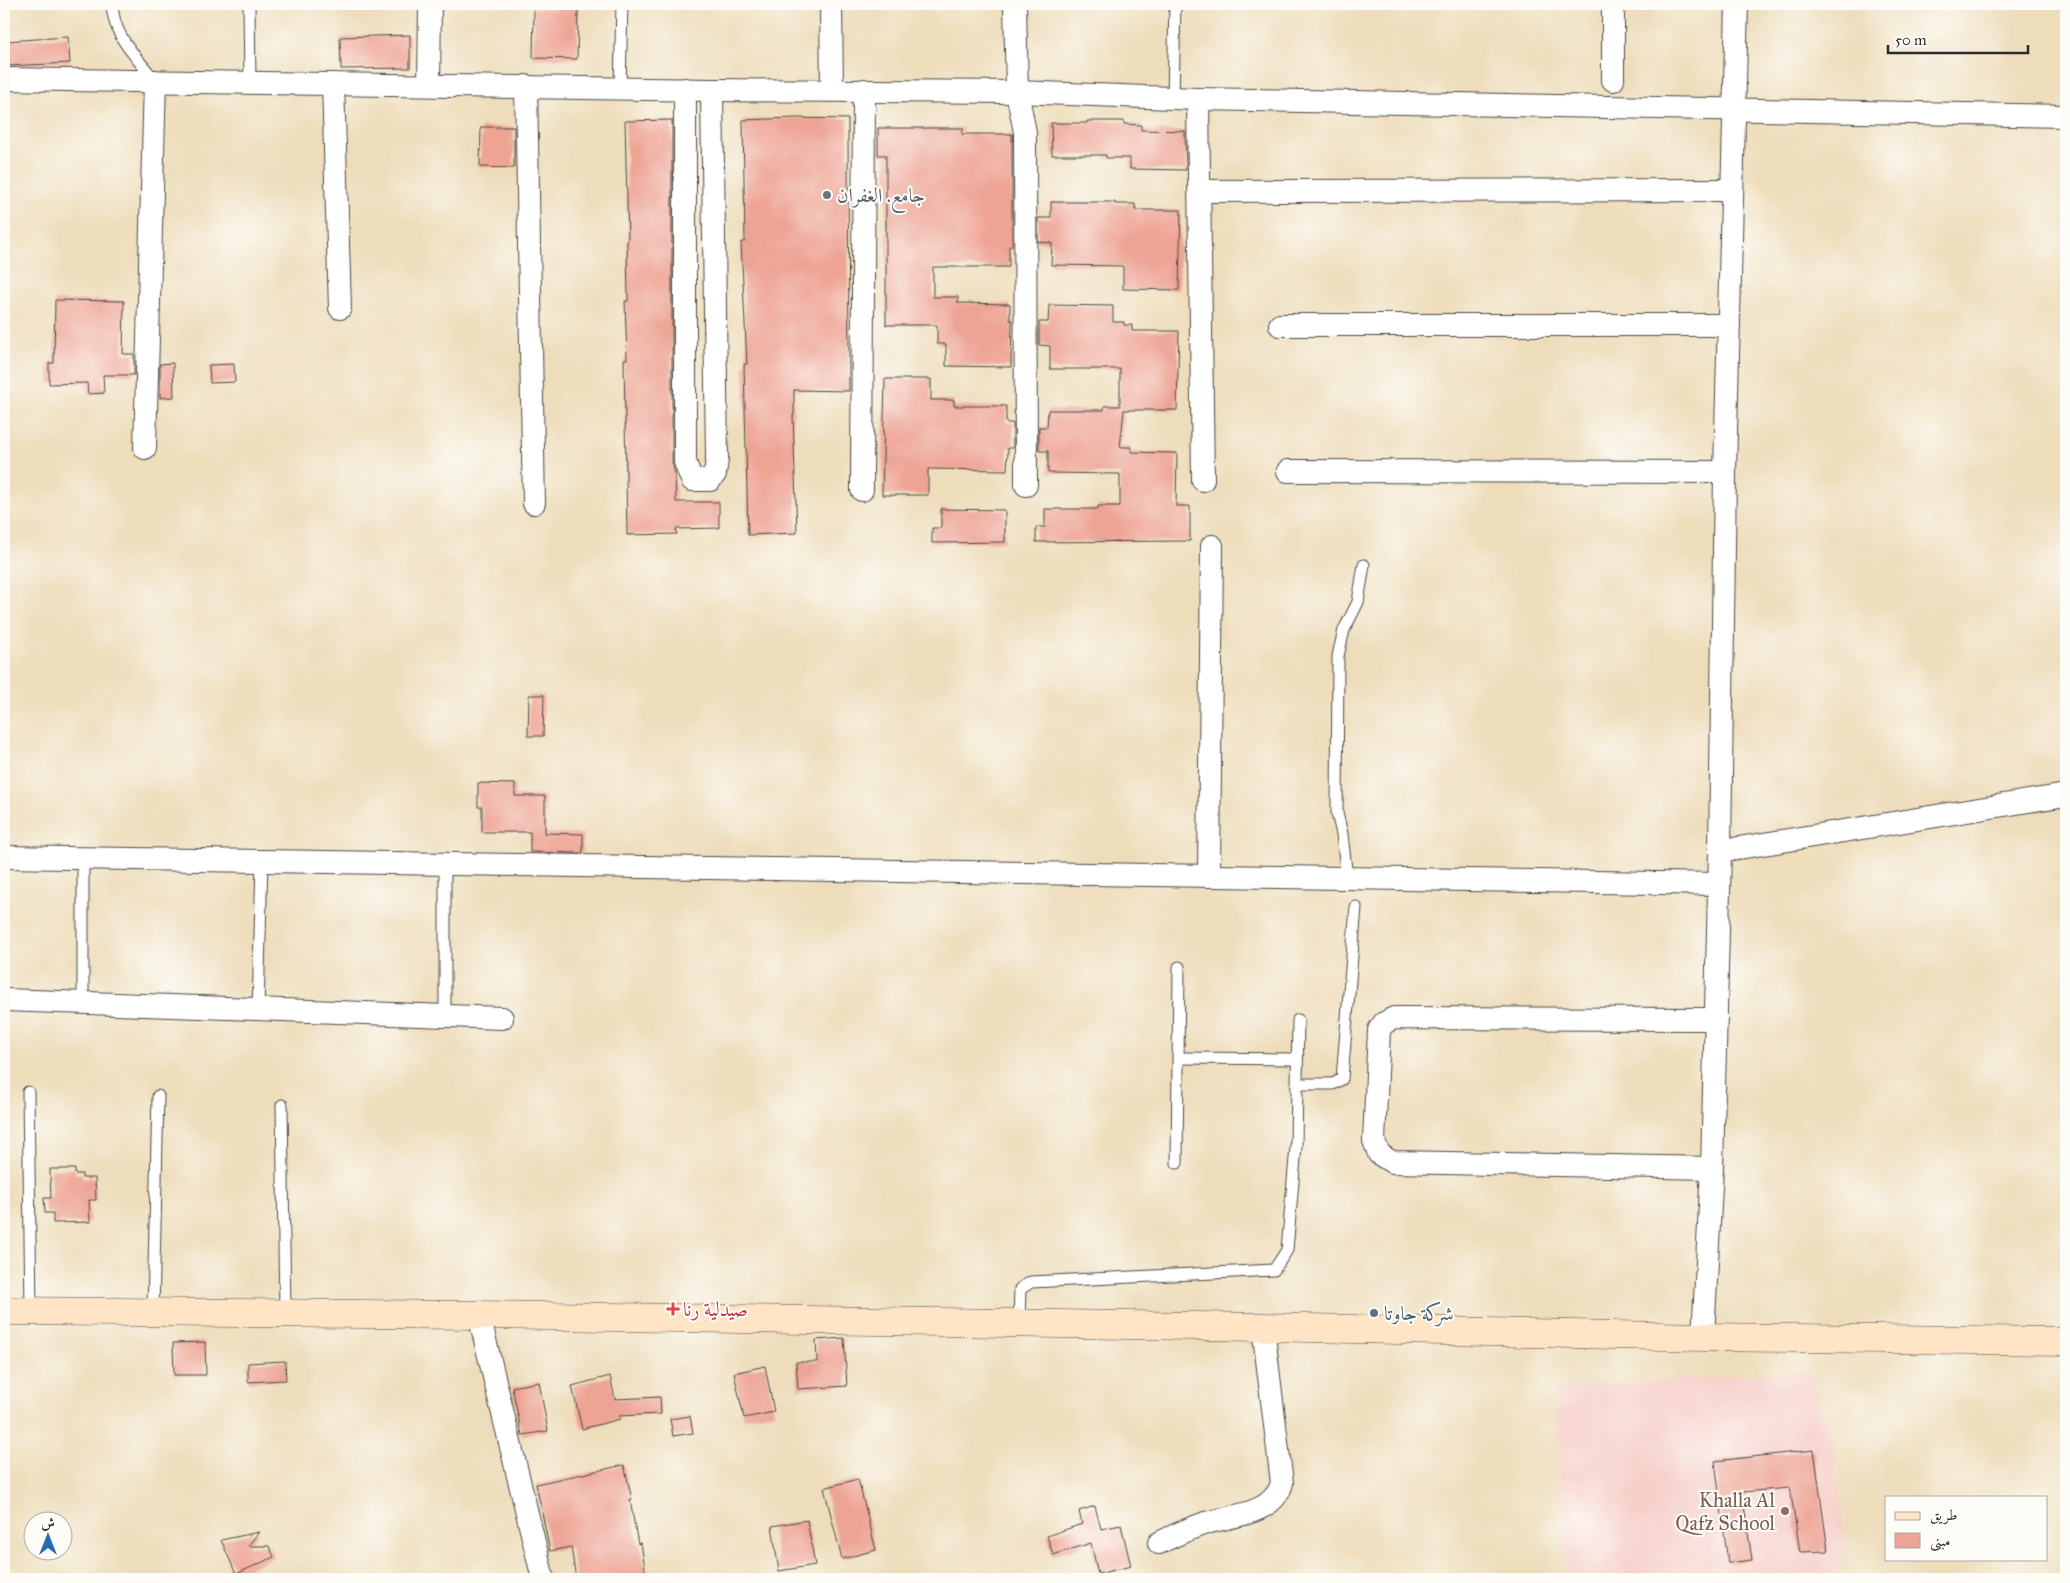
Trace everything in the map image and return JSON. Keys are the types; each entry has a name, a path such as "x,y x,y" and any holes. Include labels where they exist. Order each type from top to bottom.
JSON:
{"street":[{"path":"429,85 430,4"},
{"path":"831,4 832,90"},
{"path":"1015,4 1016,92 1025,132 1026,485"},
{"path":"1612,80 1613,4"},
{"path":"1703,1337 1712,1168 1716,1019 1725,472 1737,4"},
{"path":"4,79 712,90 1016,92 1198,99 2066,116"},
{"path":"145,448 155,81"},
{"path":"333,84 340,308"},
{"path":"526,86 534,503"},
{"path":"685,89 685,462 688,474 692,480 710,480 715,474 717,459 712,90"},
{"path":"862,490 864,90"},
{"path":"1198,99 1203,480"},
{"path":"1200,191 1732,190"},
{"path":"1280,325 1730,325"},
{"path":"1288,471 1725,472"},
{"path":"1209,876 1212,546"},
{"path":"1720,851 2066,795"},
{"path":"4,857 1719,884"},
{"path":"4,1000 502,1018"},
{"path":"1712,1168 1392,1162 1378,1154 1374,1141 1378,1030 1384,1023 1394,1018 1716,1019"},
{"path":"4,1311 479,1315 1263,1327 1703,1337 2066,1341"},
{"path":"479,1315 543,1579"},
{"path":"1159,1543 1203,1524 1259,1509 1271,1502 1280,1492 1282,1483 1263,1327"}],"lane":[{"path":"112,4 113,19 127,48 155,81"},
{"path":"249,4 250,83"},
{"path":"620,88 622,4"},
{"path":"1173,98 1175,4"},
{"path":"1347,878 1342,834 1337,814 1338,656 1344,630 1358,602 1364,565"},
{"path":"83,1002 84,858"},
{"path":"258,1009 262,861"},
{"path":"445,864 445,1016"},
{"path":"1297,1084 1333,1084 1342,1079 1356,907"},
{"path":"1178,1163 1179,968"},
{"path":"1019,1323 1020,1289 1031,1282 1274,1270 1287,1250 1296,1148 1298,1020"},
{"path":"1179,1058 1297,1059"},
{"path":"28,1092 31,1311"},
{"path":"153,1312 158,1096"},
{"path":"282,1105 285,1313"}],"shaded area":[{"path":"1808,1371 1834,1454 1842,1516 1845,1545 1833,1579 1567,1579 1554,1388"}],"building":[{"path":"534,8 578,9 577,59 533,58"},
{"path":"410,35 410,68 341,69 340,37"},
{"path":"68,37 70,63 7,66 5,41"},
{"path":"795,118 848,119 849,391 794,390 793,415 797,533 748,535 744,364 747,364 741,242 745,242 743,120"},
{"path":"672,120 672,462 675,474 676,502 719,502 719,528 676,529 677,534 627,535 624,359 627,359 625,301 628,301 628,240 625,121"},
{"path":"1087,121 1124,121 1124,124 1141,125 1141,130 1185,131 1186,170 1130,169 1130,158 1106,158 1106,155 1052,155 1051,123 1087,123"},
{"path":"481,127 514,127 514,168 480,167"},
{"path":"878,128 963,128 962,134 1012,134 1012,246 1009,246 1009,267 933,267 933,297 958,297 958,303 1010,304 1010,320 1012,320 1011,367 946,366 946,344 937,344 937,325 886,325 886,155 878,155"},
{"path":"1051,202 1115,202 1115,204 1135,204 1135,210 1181,210 1179,290 1123,289 1123,266 1051,265 1052,243 1038,242 1038,218 1051,218"},
{"path":"55,300 124,301 123,354 134,354 134,375 103,375 104,393 88,394 87,383 49,384 49,363 54,363"},
{"path":"1049,305 1113,306 1113,322 1124,322 1124,325 1132,325 1132,331 1179,331 1177,410 1124,410 1120,447 1131,447 1131,452 1177,453 1176,506 1190,506 1190,541 1036,542 1036,527 1045,527 1045,509 1098,509 1098,506 1120,506 1120,474 1048,473 1048,451 1039,451 1039,427 1047,427 1048,410 1104,410 1104,406 1120,406 1120,369 1050,369 1050,346 1039,345 1039,322 1048,322"},
{"path":"173,363 174,397 160,398 160,364"},
{"path":"234,364 235,382 210,383 209,365"},
{"path":"885,379 931,379 931,400 954,400 954,406 1006,406 1006,423 1013,423 1013,448 1008,448 1007,470 928,469 928,495 882,495"},
{"path":"941,509 1005,510 1005,542 932,543 932,528 941,528"},
{"path":"529,695 544,695 543,736 528,736"},
{"path":"478,783 515,784 515,796 545,796 545,833 583,834 583,853 530,852 530,832 482,832 482,807 478,807"},
{"path":"50,1169 75,1169 75,1174 82,1174 82,1178 95,1178 96,1200 89,1200 90,1222 53,1223 53,1213 45,1213 44,1198 51,1198"},
{"path":"844,1338 847,1386 798,1389 796,1362 817,1362 816,1340"},
{"path":"205,1342 206,1375 174,1375 173,1343"},
{"path":"285,1361 286,1380 248,1382 248,1363"},
{"path":"765,1366 774,1412 744,1418 734,1373"},
{"path":"610,1376 615,1399 660,1397 661,1414 619,1416 620,1419 582,1429 572,1386"},
{"path":"539,1382 548,1431 522,1435 512,1387"},
{"path":"690,1416 693,1433 673,1436 670,1419"},
{"path":"1814,1450 1828,1551 1800,1552 1790,1488 1742,1492 1752,1560 1728,1563 1715,1461"},
{"path":"624,1465 632,1499 630,1500 638,1544 641,1543 646,1575 621,1579 576,1579 571,1547 550,1551 536,1484"},
{"path":"858,1479 876,1550 842,1559 824,1488"},
{"path":"1095,1506 1101,1529 1121,1525 1131,1566 1098,1574 1091,1543 1053,1555 1047,1536 1082,1524 1079,1511"},
{"path":"807,1520 815,1565 779,1571 772,1526"},
{"path":"259,1532 248,1546 269,1546 274,1557 236,1574 221,1540"}],"place":[{"name":"جامع. الغفران","path":"827,195"},
{"name":"صيدلية رنا","path":"673,1309"},
{"name":"شركة جاوتا","path":"1374,1313"},
{"name":"Khalla Al Qafz School","path":"1785,1511"}]}
